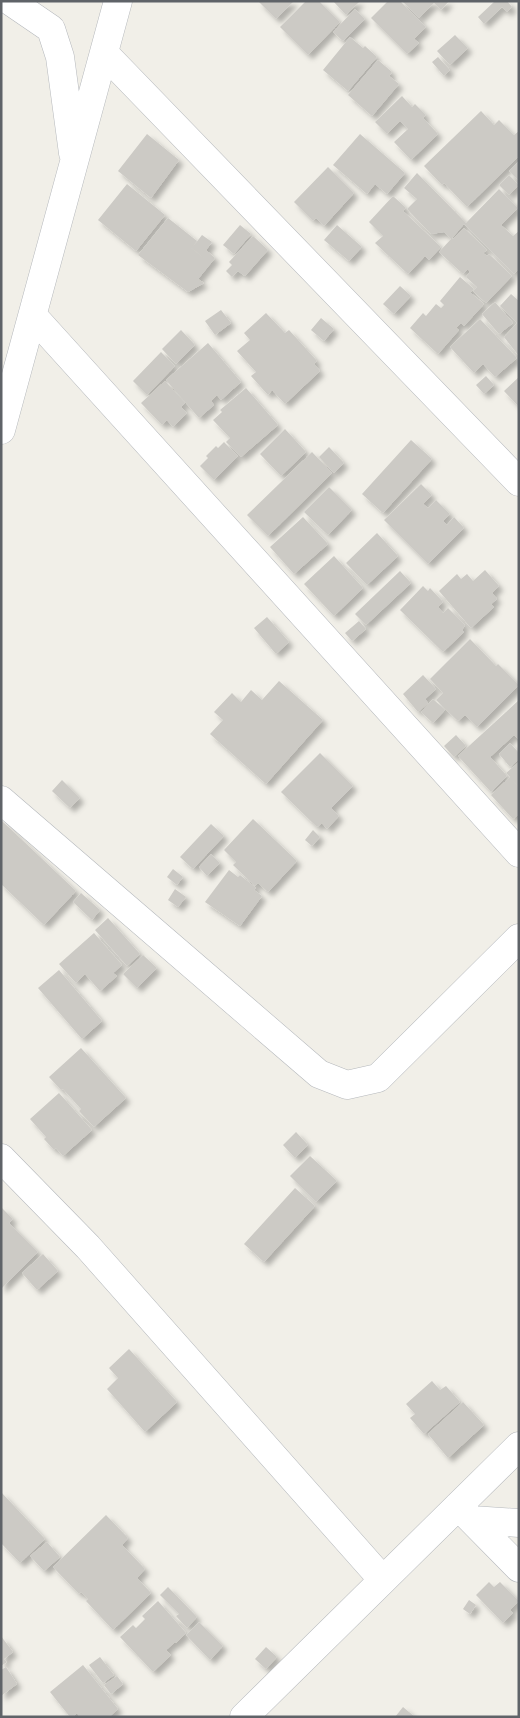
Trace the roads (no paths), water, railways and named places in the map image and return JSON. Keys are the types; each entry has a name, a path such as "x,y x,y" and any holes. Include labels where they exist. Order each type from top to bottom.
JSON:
{"street":[{"path":"10,1 52,29 60,56 74,164"},
{"path":"1,430 118,1"},
{"path":"105,54 519,482"},
{"path":"33,316 519,853"},
{"path":"1,800 319,1074 347,1086 378,1078 519,938"},
{"path":"1,1158 88,1247 383,1580"},
{"path":"244,1717 383,1580 465,1513 487,1478 519,1446"},
{"path":"487,1478 519,1473"},
{"path":"465,1513 519,1523"},
{"path":"465,1513 519,1568"}]}
